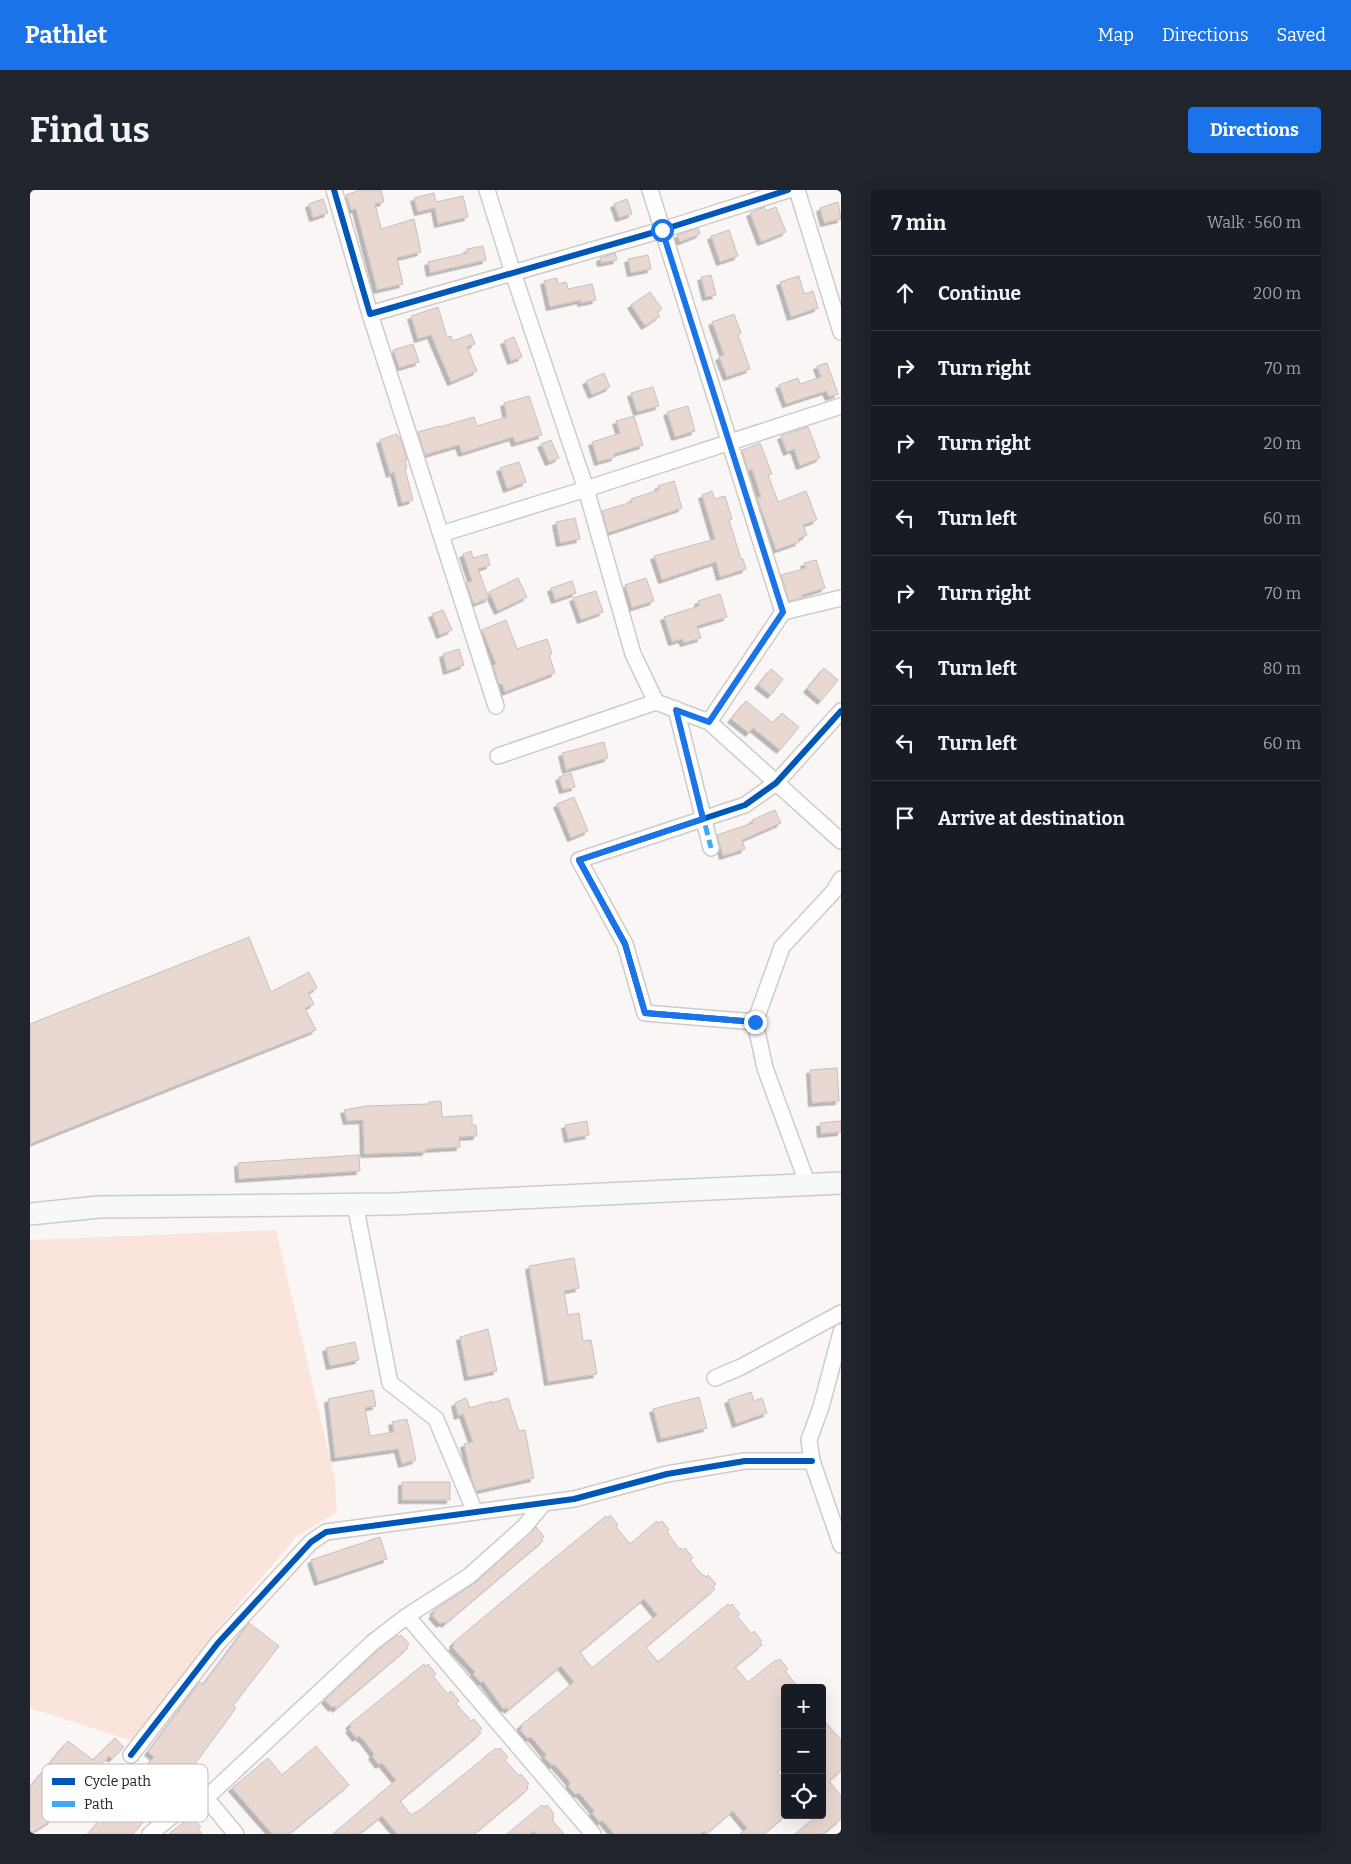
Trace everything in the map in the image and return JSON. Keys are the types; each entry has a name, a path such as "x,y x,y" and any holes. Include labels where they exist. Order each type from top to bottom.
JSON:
{"main road":[{"path":"35,1211 99,1207 355,1204 841,1183"}],"street":[{"path":"334,190 370,314 496,706"},
{"path":"487,190 586,489 633,654 656,702"},
{"path":"650,190 783,612"},
{"path":"370,314 662,230 788,190"},
{"path":"797,190 841,332"},
{"path":"441,534 841,406"},
{"path":"709,722 783,612 841,598"},
{"path":"498,756 656,702 709,722 841,841"},
{"path":"676,710 711,848"},
{"path":"755,1022 645,1013 625,944 579,860 745,805 776,783 841,711"},
{"path":"808,1185 765,1068 755,1022 782,948 834,891 841,879"},
{"path":"355,1204 390,1383 436,1419 475,1512"},
{"path":"715,1378 741,1367 841,1313"},
{"path":"841,1332 821,1407 809,1440 812,1461 841,1545"},
{"path":"131,1755 218,1643 311,1542 326,1532 574,1499 667,1474 745,1460 812,1461"},
{"path":"208,1796 372,1643 407,1616 469,1576 524,1527 544,1503"},
{"path":"407,1616 593,1834"},
{"path":"208,1800 236,1834"},
{"path":"150,1834 165,1822"}],"shaded area":[{"path":"276,1230 335,1479 337,1512 297,1536 231,1613 131,1741 30,1708 30,1240"}],"building":[{"path":"360,190 381,190 384,202 375,204 381,229 414,219 421,252 397,258 403,284 377,290 356,209 351,210 346,195"},
{"path":"434,193 436,202 463,196 468,217 438,224 435,208 418,212 414,198"},
{"path":"323,199 328,213 313,218 309,204"},
{"path":"627,199 632,214 619,218 614,204"},
{"path":"838,202 841,219 824,223 820,208"},
{"path":"764,207 766,211 776,207 786,232 761,242 750,213"},
{"path":"698,228 700,234 680,242 677,235"},
{"path":"729,230 738,256 720,262 711,236"},
{"path":"483,246 486,260 430,273 428,262 467,253 467,249"},
{"path":"615,253 617,260 601,263 600,258"},
{"path":"648,255 651,269 631,273 628,259"},
{"path":"711,275 716,295 706,297 701,277"},
{"path":"799,276 804,294 813,291 818,308 791,317 780,282"},
{"path":"557,278 558,284 566,282 568,289 592,284 596,300 581,303 581,300 550,307 544,281"},
{"path":"650,292 662,309 657,313 660,316 645,326 631,305"},
{"path":"438,307 447,337 451,336 453,341 471,334 475,344 467,347 477,371 451,382 431,335 418,339 411,316"},
{"path":"734,314 741,333 738,335 750,369 727,377 719,357 724,355 712,322"},
{"path":"514,337 522,357 511,361 504,341"},
{"path":"413,344 419,362 399,368 393,350"},
{"path":"827,363 838,394 829,397 826,391 786,404 779,385 798,378 800,384 821,377 817,366"},
{"path":"604,373 610,387 592,395 586,381"},
{"path":"653,387 659,406 637,412 631,393"},
{"path":"529,396 542,435 515,443 513,437 462,453 459,445 425,455 418,432 474,417 477,426 507,417 504,403"},
{"path":"688,406 695,431 675,437 667,412"},
{"path":"634,416 643,445 614,454 615,457 598,462 592,442 620,433 616,421"},
{"path":"808,427 820,458 800,466 794,449 787,452 781,436"},
{"path":"397,434 400,437 407,460 405,460 407,468 405,469 413,500 402,503 394,472 390,474 380,440"},
{"path":"551,440 559,458 549,462 541,444"},
{"path":"760,443 772,474 768,475 778,502 806,491 817,520 803,525 807,535 798,539 799,542 776,550 757,498 761,497 752,469 748,471 742,450"},
{"path":"519,462 526,482 507,489 500,468"},
{"path":"674,481 682,508 608,533 602,511 632,502 631,499 659,490 658,486"},
{"path":"712,491 715,499 725,496 732,519 729,520 746,569 720,577 716,562 662,580 654,556 715,539 702,495"},
{"path":"575,518 580,539 560,543 556,522"},
{"path":"471,551 473,558 487,554 490,565 478,569 489,598 474,604 466,583 472,581 463,554"},
{"path":"816,560 825,588 802,595 803,598 789,601 781,575 806,568 804,563"},
{"path":"518,578 527,597 498,611 489,592"},
{"path":"646,578 654,601 632,608 625,585"},
{"path":"572,581 576,593 555,600 551,588"},
{"path":"596,591 603,612 581,620 573,598"},
{"path":"720,594 727,617 697,626 701,638 684,643 682,639 672,642 664,617 699,606 698,601"},
{"path":"443,610 452,630 440,635 432,614"},
{"path":"506,620 517,649 547,639 552,654 549,655 555,673 505,692 502,684 499,685 493,665 496,664 482,630"},
{"path":"459,649 464,665 447,671 443,654"},
{"path":"824,668 838,680 821,701 807,689"},
{"path":"771,669 783,679 771,695 758,685"},
{"path":"746,701 773,723 782,713 799,727 780,750 753,728 749,733 731,719"},
{"path":"604,742 608,758 566,770 562,753"},
{"path":"571,773 575,787 563,790 559,777"},
{"path":"574,797 588,831 571,838 557,804"},
{"path":"775,810 781,823 742,840 745,849 723,856 717,835 753,823 752,820"},
{"path":"249,937 271,992 309,972 317,988 308,993 314,1004 305,1008 316,1030 30,1144 30,1024"},
{"path":"837,1068 839,1101 812,1103 810,1070"},
{"path":"441,1101 442,1117 472,1115 472,1125 476,1125 477,1136 459,1137 460,1147 426,1149 426,1152 364,1154 363,1120 347,1121 344,1110 366,1106 429,1104 429,1102"},
{"path":"587,1121 589,1135 568,1139 565,1125"},
{"path":"841,1121 841,1132 821,1134 820,1123"},
{"path":"359,1155 360,1171 239,1179 238,1163"},
{"path":"574,1258 579,1288 564,1291 568,1315 579,1313 583,1341 591,1340 597,1374 548,1382 529,1266"},
{"path":"488,1329 497,1371 468,1377 460,1337"},
{"path":"355,1342 359,1360 330,1366 326,1348"},
{"path":"373,1390 376,1406 365,1408 370,1436 394,1432 392,1422 407,1419 416,1460 402,1464 398,1449 335,1458 328,1399"},
{"path":"751,1392 754,1401 762,1398 767,1413 736,1424 728,1400"},
{"path":"699,1397 707,1428 661,1439 653,1409"},
{"path":"466,1398 470,1408 508,1398 519,1431 525,1430 534,1478 476,1491 464,1444 473,1442 463,1414 458,1416 455,1403"},
{"path":"402,1482 450,1482 450,1500 402,1500"},
{"path":"610,1515 618,1525 616,1527 630,1544 657,1521 659,1523 662,1521 679,1549 681,1548 682,1551 685,1548 693,1558 690,1560 703,1576 706,1577 708,1575 716,1584 713,1587 715,1589 646,1647 658,1662 728,1604 730,1606 732,1604 740,1614 737,1616 750,1632 754,1631 762,1641 760,1643 762,1645 735,1667 748,1682 776,1660 780,1659 788,1669 785,1671 796,1684 781,1684 781,1768 777,1772 781,1776 782,1819 764,1834 740,1834 747,1828 733,1811 706,1834 704,1831 700,1834 614,1834 602,1820 600,1823 592,1813 594,1811 581,1795 578,1793 576,1795 568,1786 570,1784 569,1781 554,1764 552,1766 544,1757 546,1755 533,1739 530,1737 528,1739 520,1730 522,1728 520,1726 574,1682 561,1666 508,1710 506,1707 504,1710 483,1681 481,1683 473,1674 475,1672 452,1647 453,1643 606,1516 608,1518","holes":["644,1599 657,1615 592,1668 580,1652"]},
{"path":"536,1527 544,1537 541,1539 543,1541 445,1624 443,1622 440,1624 432,1615 435,1613 433,1611 475,1583"},
{"path":"380,1537 387,1559 318,1582 311,1560"},
{"path":"249,1623 279,1646 233,1706 236,1708 195,1764 148,1764 154,1757 148,1752 200,1682 203,1685"},
{"path":"397,1635 398,1637 401,1635 409,1644 406,1646 408,1648 336,1709 334,1706 332,1708 325,1700 378,1650"},
{"path":"424,1664 425,1667 428,1664 436,1674 433,1676 446,1692 448,1694 451,1691 459,1701 456,1703 458,1706 471,1721 474,1719 482,1729 479,1731 481,1733 400,1801 411,1815 420,1810 496,1748 498,1750 500,1748 508,1757 505,1760 529,1784 527,1786 528,1789 474,1834 397,1834 382,1816 359,1834 333,1834 396,1780 382,1763 379,1765 372,1756 374,1754 362,1738 359,1736 356,1738 349,1729 351,1727 349,1725"},
{"path":"826,1723 841,1740 841,1771 829,1781 841,1796 841,1819 823,1834 795,1834 813,1819 826,1819"},
{"path":"115,1738 124,1747 112,1759 109,1756 102,1764 49,1764 68,1741 93,1760"},
{"path":"316,1746 349,1785 289,1834 272,1834 232,1788 268,1758 282,1775"},
{"path":"42,1772 42,1822 49,1822 30,1834 30,1787"},
{"path":"542,1805 544,1807 547,1805 554,1814 552,1820 564,1834 536,1834 534,1831 530,1834 507,1834"},
{"path":"98,1822 143,1822 133,1834 88,1834"},
{"path":"184,1822 197,1822 201,1827 198,1829 202,1834 169,1834"}],"marked path":[{"path":"676,709 711,848"}],"cycle path":[{"path":"334,190 370,314 662,230 788,190"},
{"path":"755,1022 645,1013 625,944 579,860 745,805 776,783 841,711"},
{"path":"131,1755 218,1643 311,1542 326,1532 574,1499 667,1474 745,1461 812,1461"}],"route":[{"path":"662,230 783,612 709,722 676,710 703,819 579,860 625,944 645,1013 755,1022"}]}
